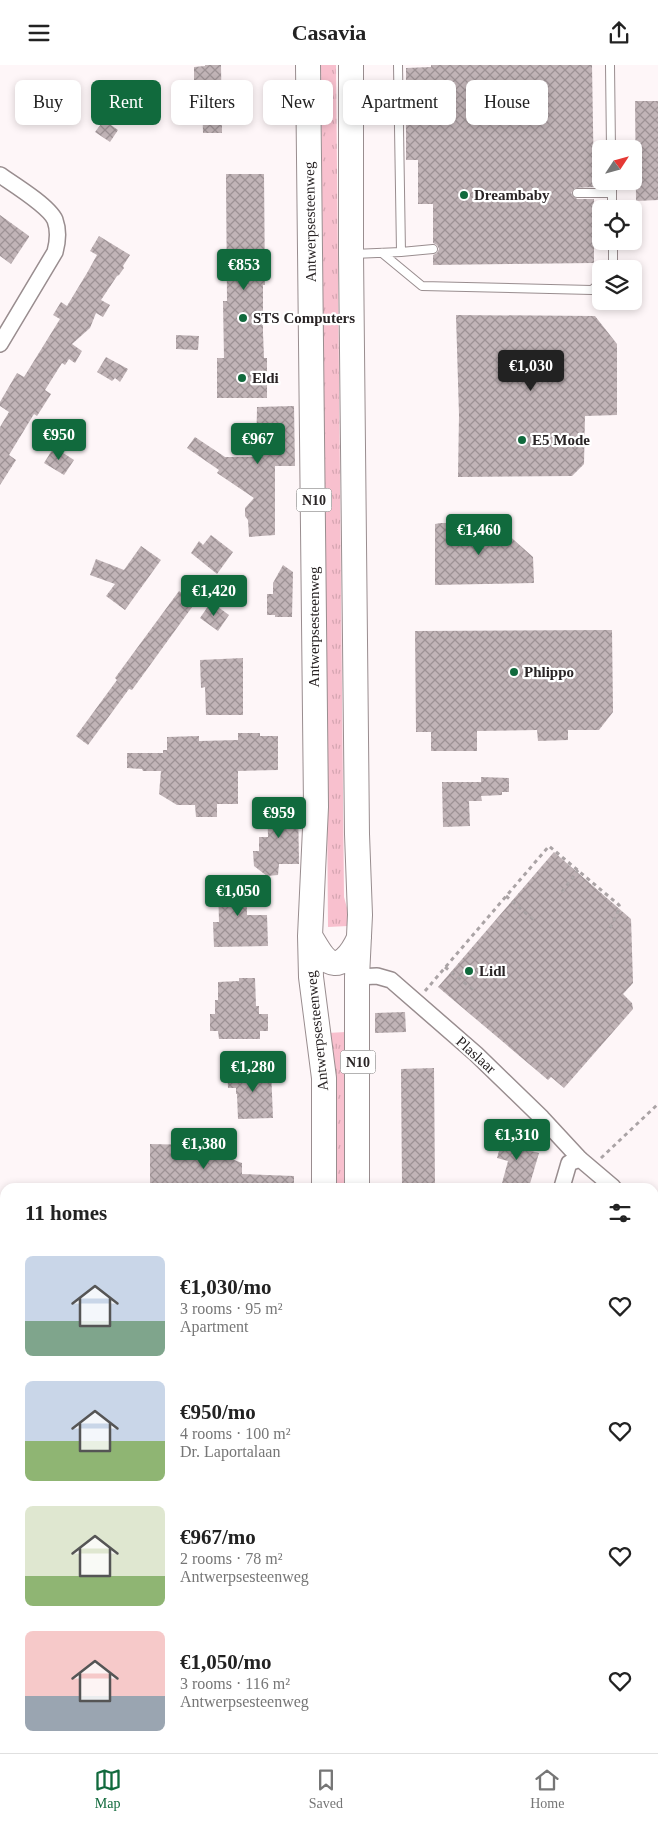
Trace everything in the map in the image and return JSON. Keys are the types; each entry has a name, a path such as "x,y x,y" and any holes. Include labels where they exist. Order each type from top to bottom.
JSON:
{"main road":[{"name":"Antwerpsesteenweg","path":"308,65 316,807 310,936 311,977 324,1079 324,1183"},
{"name":"N10","path":"351,65 357,834 360,915 357,977 357,1183"},
{"path":"310,936 323,956 329,961 337,962 344,960 351,954 359,937"}],"street":[{"path":"0,175 40,204 54,218 58,230 56,252 0,344"},
{"name":"Plaslaar","path":"357,977 376,976 391,980 476,1054 586,1163 609,1183"},
{"path":"563,1183 569,1163 586,1163"}],"lane":[{"path":"398,65 401,252"},
{"path":"610,65 611,140"},
{"path":"578,193 612,193 612,200"},
{"path":"351,254 433,249"},
{"path":"382,253 422,286 592,290"}],"path":[{"path":"416,1002 549,846 619,905 620,908 608,932"},
{"path":"562,891 578,870"},
{"path":"506,896 536,922"},
{"path":"445,967 476,992"},
{"path":"586,1163 658,1104"}],"green space":[{"path":"321,65 336,65 344,897 348,926 328,927 321,125 333,125 333,80 321,80"},
{"path":"346,1032 347,1183 333,1183 327,1033"}],"building":[{"path":"221,65 221,80 194,80 194,67"},
{"path":"431,65 592,65 592,187 575,188 571,193 577,199 594,199 592,200 592,250 594,250 594,260 592,260 592,263 433,265 433,255 439,249 433,243 433,204 418,204 418,160 406,160 406,125 456,125 456,80 406,80 406,68 431,67"},
{"path":"635,101 658,101 658,200 636,200 636,190 642,190 642,140 635,140"},
{"path":"100,125 111,125 118,130 110,142 95,132"},
{"path":"203,125 222,125 222,133 203,133"},
{"path":"226,174 264,174 265,285 263,285 263,333 264,358 267,358 267,398 217,398 217,358 224,358 223,301 227,301"},
{"path":"0,215 29,236 11,264 0,256"},
{"path":"99,236 130,255 123,266 124,268 101,300 110,305 103,317 96,313 90,328 72,344 82,351 75,363 69,359 65,365 62,363 45,390 51,394 37,416 34,414 9,455 16,460 0,485 0,427 9,412 0,406 0,402 17,373 24,377 60,319 53,315 61,302 67,306 87,273 97,255 90,251"},
{"path":"456,315 595,316 617,344 617,415 585,416 584,464 572,476 458,477 459,415"},
{"path":"176,335 199,336 198,350 176,349"},
{"path":"106,357 128,369 120,382 115,378 112,381 97,372"},
{"path":"294,406 295,466 275,466 275,535 249,537 245,508 254,498 217,473 219,470 187,448 195,437 225,457 256,457 257,407"},
{"path":"54,447 74,460 64,475 44,463"},
{"path":"468,523 469,527 497,525 533,557 534,583 435,585 435,524"},
{"path":"211,535 233,552 217,574 191,553 199,541 203,545"},
{"path":"141,546 161,560 125,610 106,596 115,584 90,575 96,559 124,570"},
{"path":"283,565 293,572 292,617 267,615 267,594 273,594 273,583"},
{"path":"179,591 195,603 132,690 129,689 88,745 76,736 117,680 115,678"},
{"path":"211,602 229,615 218,631 200,618"},
{"name":"Phlippo","path":"612,630 613,712 599,730 568,730 568,740 538,741 537,730 477,731 477,751 431,751 431,732 416,732 415,631"},
{"path":"243,658 243,715 206,715 205,687 201,688 200,660"},
{"path":"238,733 260,733 260,736 278,736 278,770 238,771 238,804 217,804 217,817 196,817 195,805 177,805 159,794 161,771 143,771 142,769 127,768 127,753 163,753 163,750 167,750 167,737 199,736 199,741 238,740"},
{"path":"481,777 509,778 509,792 502,792 502,795 481,796 482,801 469,801 470,826 443,827 442,782 481,782"},
{"path":"298,803 299,864 279,864 278,875 267,876 254,866 253,851 259,851 259,837 268,837 267,804"},
{"path":"554,852 631,919 633,983 623,994 632,1003 633,1009 564,1088 551,1077 548,1080 438,987"},
{"path":"221,876 246,876 247,915 267,915 268,946 214,947 213,922 219,922 218,885 221,885"},
{"path":"239,978 255,978 256,1006 259,1006 259,1014 268,1014 268,1031 260,1031 260,1039 219,1039 218,1031 210,1031 210,1014 215,1014 215,1000 218,1000 218,982 239,981"},
{"path":"405,1012 406,1032 375,1033 375,1013"},
{"path":"434,1068 435,1183 402,1183 401,1069"},
{"path":"271,1070 273,1118 238,1119 236,1088 228,1088 227,1071"},
{"path":"505,1130 527,1136 523,1149 539,1153 530,1183 502,1183 508,1161 497,1158"},
{"path":"150,1144 195,1145 242,1163 242,1174 294,1176 294,1183 150,1183"}],"place":[{"name":"Dreambaby","path":"464,195"},
{"name":"STS Computers","path":"243,318"},
{"name":"Eldi","path":"242,378"},
{"name":"E5 Mode","path":"522,440"},
{"name":"Phlippo","path":"514,672"},
{"name":"Lidl","path":"469,971"}]}
